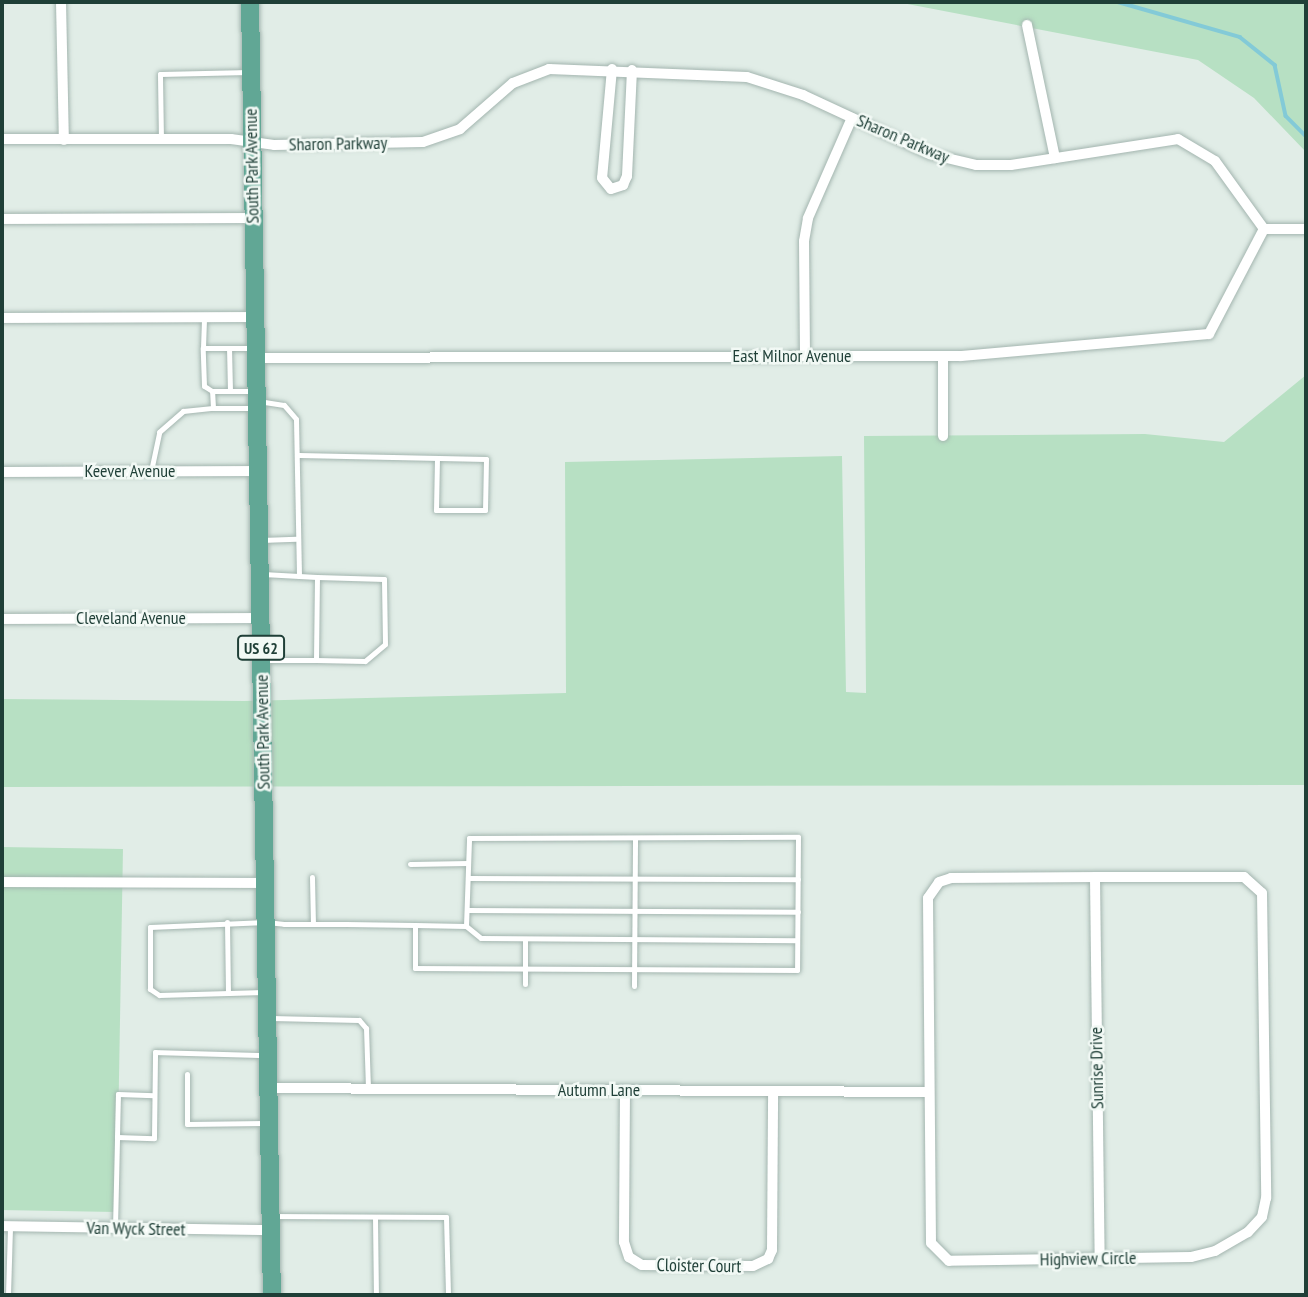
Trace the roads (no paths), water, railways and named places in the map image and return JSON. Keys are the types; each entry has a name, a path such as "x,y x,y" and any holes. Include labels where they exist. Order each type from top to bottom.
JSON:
{"main road":[{"name":"South Park Avenue","path":"250,2 272,1295"}],"street":[{"path":"61,2 64,140"},
{"path":"1027,25 1055,158"},
{"name":"Sharon Parkway","path":"2,139 423,142 460,129 498,95 531,75 560,67 747,77 953,161 994,166 1163,139 1185,142 1215,160 1264,229"},
{"path":"612,69 602,178 611,188 623,185 627,176 632,71"},
{"path":"805,356 804,241 808,218 852,118"},
{"path":"2,219 253,218"},
{"path":"1264,229 1306,229"},
{"name":"East Milnor Avenue","path":"255,353 943,356 1209,334 1264,229"},
{"path":"2,318 254,317"},
{"path":"943,356 943,436"},
{"name":"Keever Avenue","path":"2,471 258,471"},
{"name":"Cleveland Avenue","path":"2,619 261,618"},
{"name":"Highview Circle","path":"1095,877 1251,880 1263,897 1266,1198 1262,1217 1248,1232 1205,1255 1100,1260 941,1257 931,1242 928,898 932,889 951,878 1095,877"},
{"name":"Sunrise Drive","path":"1095,877 1100,1260"},
{"path":"2,882 265,883"},
{"name":"Autumn Lane","path":"268,1088 929,1092"},
{"name":"Cloister Court","path":"625,1090 624,1242 629,1258 642,1265 753,1266 768,1259 772,1250 773,1091"},
{"name":"Van Wyck Street","path":"6,1226 115,1229 271,1223"}],"lane":[{"path":"161,140 160,74 251,72"},
{"path":"204,317 204,386 212,391 230,391 292,409 299,455 296,539 299,576"},
{"path":"203,348 229,348 255,353"},
{"path":"229,348 230,391"},
{"path":"212,391 213,408"},
{"path":"151,471 156,442 165,425 183,411 256,400"},
{"path":"299,455 485,459 485,510 436,510 437,458"},
{"path":"260,540 296,539"},
{"path":"260,573 384,579 385,644 365,661 262,660"},
{"path":"316,660 317,577"},
{"path":"415,925 415,968 797,970 798,837 468,838 466,926"},
{"path":"634,986 635,838"},
{"path":"410,864 468,863"},
{"path":"312,877 313,923"},
{"path":"468,878 798,879"},
{"path":"467,911 797,912"},
{"path":"267,992 159,995 150,989 150,927 227,922 466,926 481,938 797,940"},
{"path":"227,922 228,993"},
{"path":"525,939 525,984"},
{"path":"268,1018 359,1020 366,1028 369,1088"},
{"path":"117,1137 154,1138 155,1052 268,1055"},
{"path":"187,1074 187,1124 269,1123"},
{"path":"115,1229 118,1094 155,1095"},
{"path":"374,1217 376,1295"},
{"path":"271,1223 374,1217 446,1217 448,1295"},
{"path":"6,1226 8,1295"}],"waterway":[{"path":"1118,2 1240,37 1275,65 1286,116 1306,136"}]}
